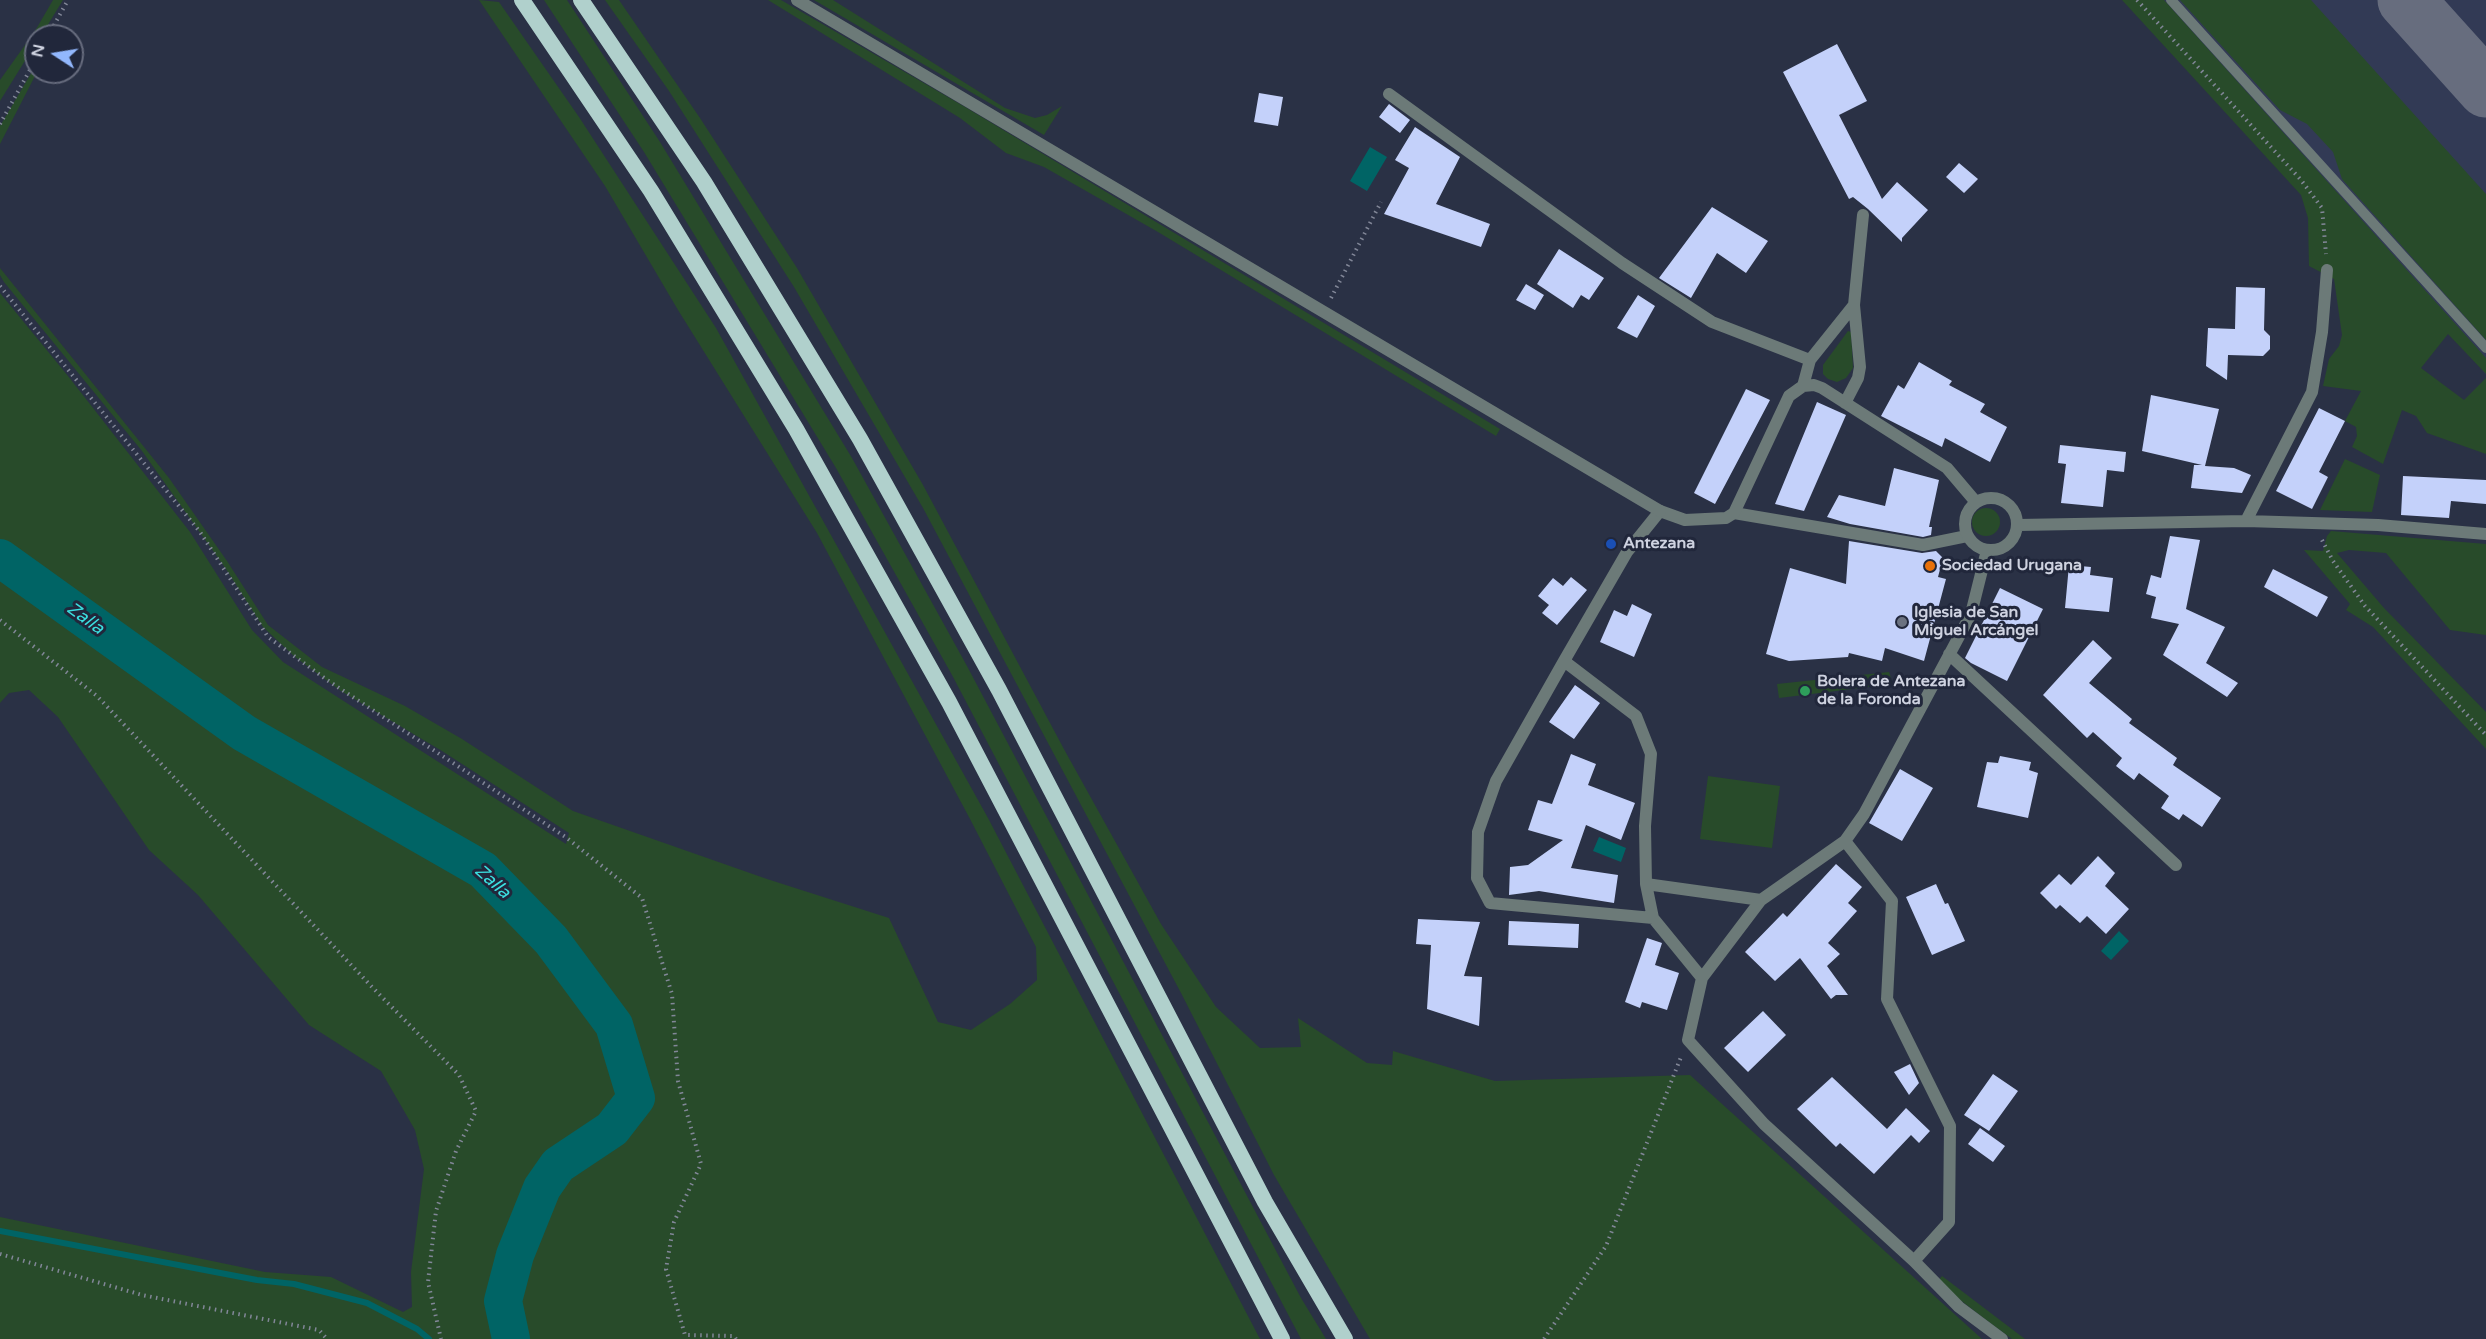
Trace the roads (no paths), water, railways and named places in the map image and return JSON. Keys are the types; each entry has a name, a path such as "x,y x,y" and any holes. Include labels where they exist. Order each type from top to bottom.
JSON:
{"highway":[{"path":"522,0 651,191 796,429 955,712 1282,1339"},
{"path":"581,0 704,182 860,439 999,690 1265,1202 1345,1339"}],"street":[{"path":"797,0 1660,511 1685,520 1726,518 1734,513 1789,396 1803,386 1814,385 1947,468 1975,501"},
{"path":"1389,94 1622,263 1712,322 1810,360"},
{"path":"1845,403 1858,378 1860,366 1854,305 1863,215"},
{"path":"2246,521 2312,392 2322,333 2327,270"},
{"path":"1803,386 1810,360 1854,305"},
{"path":"1989,496 2004,500 2014,510 2018,525 2015,536 2008,544 1998,550 1987,550 1975,546 1967,536 1964,524 1967,511 1975,501 1989,496"},
{"path":"1653,918 1490,903 1477,878 1478,832 1496,781 1627,552 1660,511"},
{"path":"1734,513 1923,545 1967,536"},
{"path":"2018,525 2246,521 2378,525 2486,534"},
{"path":"1987,550 1971,614 1864,814 1845,841 1761,900 1702,978 1688,1040 1764,1124 1914,1261 1959,1307 2002,1339"},
{"path":"1949,654 2176,865"},
{"path":"1564,661 1636,716 1652,754 1645,826 1646,884 1653,918 1702,978"},
{"path":"1845,841 1892,901 1887,999 1950,1126 1949,1222 1914,1261"},
{"path":"1646,884 1761,900"}],"lane":[{"path":"2171,0 2486,348"}],"waterway":[{"name":"Zalla","path":"0,558 244,733 483,870 551,940 614,1025 636,1098 612,1129 558,1165 542,1188 515,1255 503,1301 511,1339"},
{"path":"0,1231 257,1280 294,1284 367,1303 417,1329 429,1339"}],"place":[{"name":"Antezana","path":"1611,544"},
{"name":"Sociedad Urugana","path":"1930,566"},
{"name":"Iglesia de San Miguel Arcángel","path":"1902,622"},
{"name":"Bolera de Antezana de la Foronda","path":"1805,691"}]}
